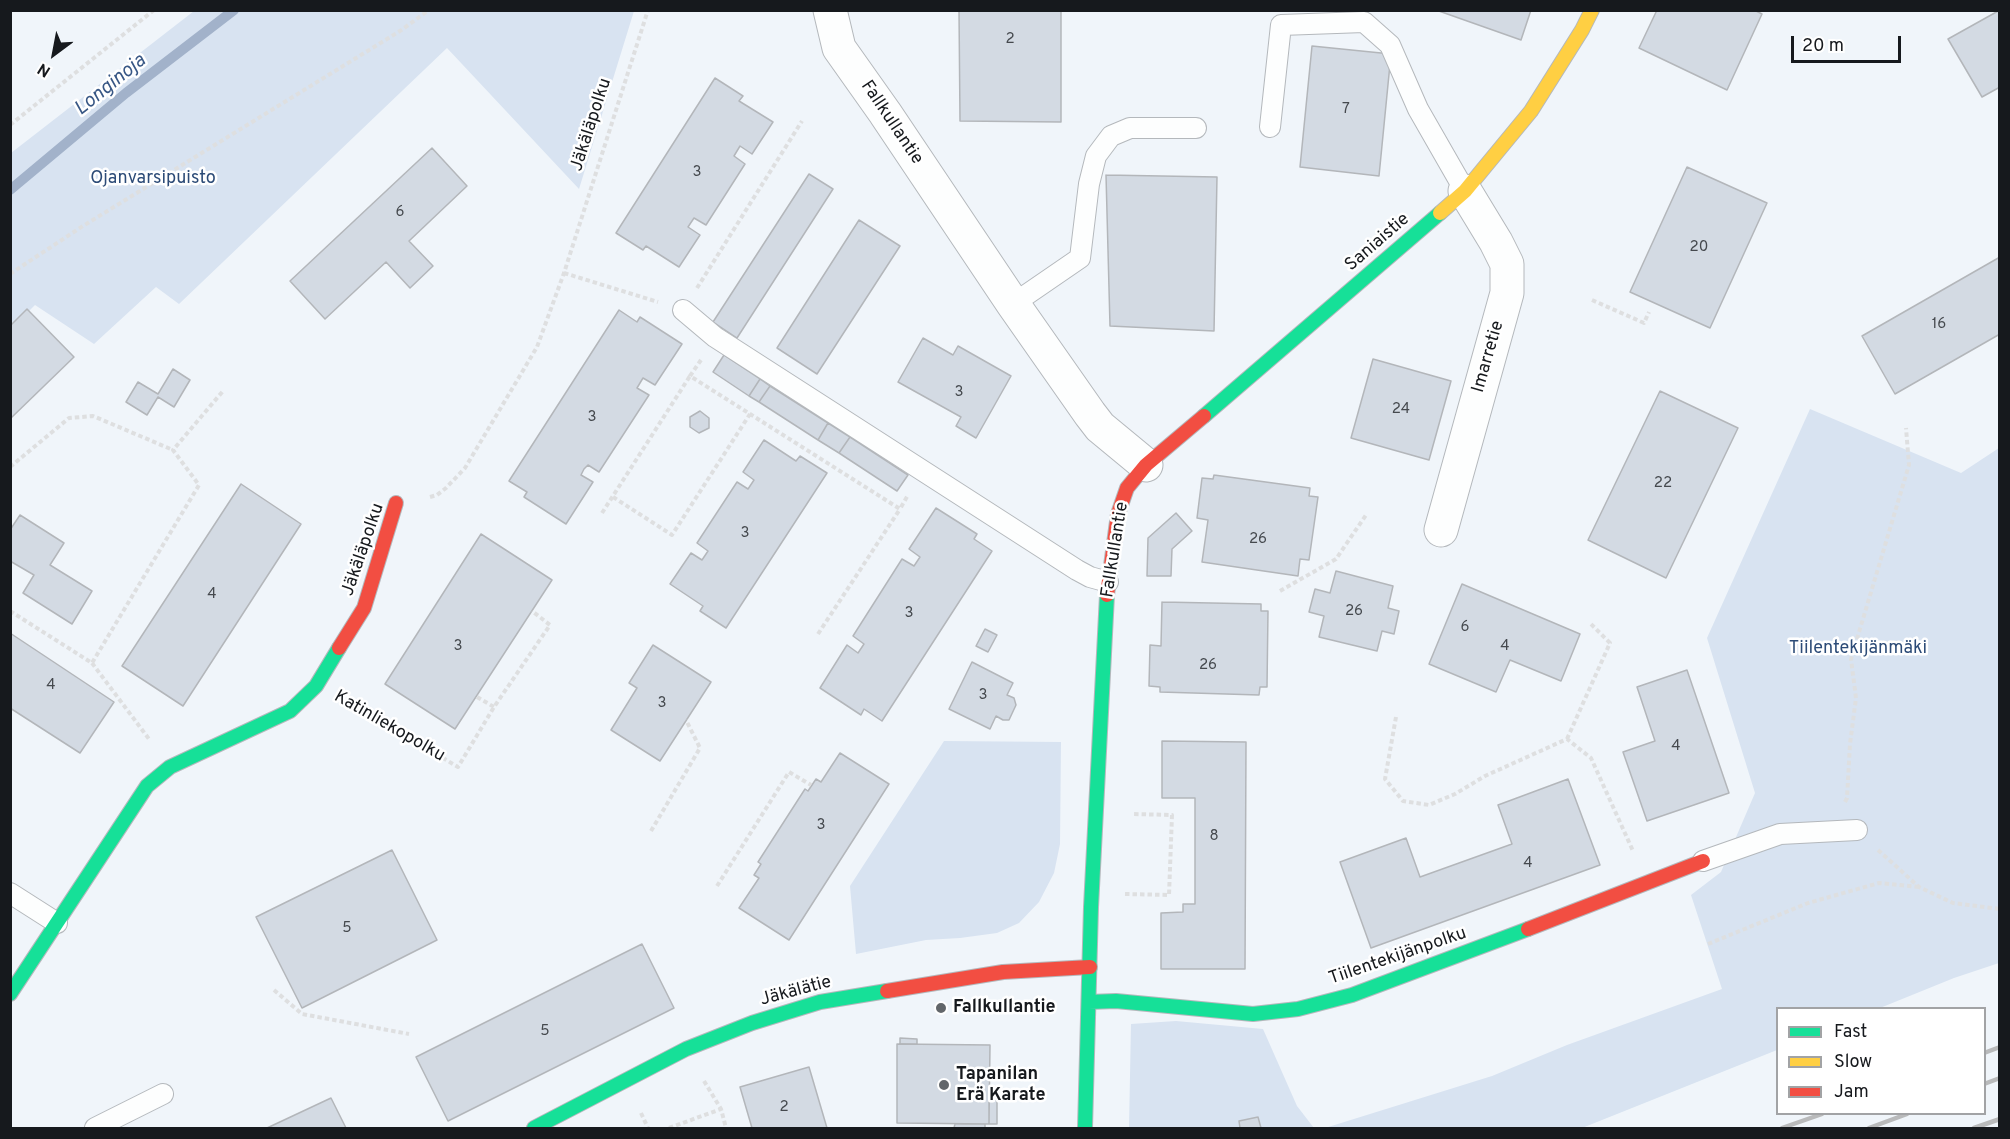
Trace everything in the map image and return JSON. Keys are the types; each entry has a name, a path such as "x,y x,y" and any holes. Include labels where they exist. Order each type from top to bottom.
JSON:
{"street":[{"name":"Fallkullantie","path":"830,10 839,48 1089,414 1100,427 1146,465 1127,488 1118,514 1108,582 1095,813 1085,1128"},
{"name":"Saniaistie","path":"1146,465 1465,191 1531,111 1592,10"},
{"name":"Imarretie","path":"1441,530 1507,293 1507,264 1465,191"},
{"name":"Jäkäläpolku","path":"10,994 147,786 170,767 290,711 316,686 364,608 396,503"},
{"name":"Tiilentekijänpolku","path":"1089,1002 1116,1001 1253,1014 1298,1009 1352,995 1704,861"},
{"name":"Jäkälätie","path":"534,1128 686,1049 752,1023 820,1002 1003,972 1090,967"}],"lane":[{"path":"1270,127 1281,25 1364,22 1390,45 1418,109 1465,191"},
{"path":"1013,304 1080,258 1089,184 1096,156 1111,136 1130,128 1196,128"},
{"path":"683,310 716,337 1077,570 1090,577 1108,582"},
{"path":"1704,861 1780,834 1857,830"},
{"path":"10,893 57,923"},
{"path":"95,1128 163,1094"}],"path":[{"path":"10,125 154,10"},
{"path":"10,274 83,226 400,31 429,10"},
{"name":"Jäkäläpolku","path":"396,503 437,495 465,468 537,348 564,273 648,10"},
{"path":"564,273 683,310 802,121"},
{"path":"1592,300 1644,323 1649,312"},
{"path":"603,513 716,337"},
{"path":"690,376 900,509"},
{"path":"173,450 223,391"},
{"path":"613,497 672,536 750,414"},
{"path":"10,466 69,418 93,416 173,450 199,485 92,663"},
{"path":"1828,831 1847,798 1850,744 1856,698 1851,659 1909,465 1906,428"},
{"path":"818,634 923,471"},
{"path":"1280,591 1336,559 1366,515"},
{"path":"10,611 92,663 170,767"},
{"path":"477,697 494,707 550,625 532,611"},
{"path":"1396,717 1385,779 1403,801 1429,805 1455,794 1485,776 1567,739 1610,643 1592,624"},
{"name":"Katinliekopolku","path":"316,686 353,704 458,767 494,707"},
{"path":"651,831 700,748 686,720"},
{"path":"1567,739 1591,758 1646,882"},
{"path":"717,886 789,772 812,785"},
{"path":"1092,893 1169,895 1172,816 1095,813"},
{"path":"1857,830 1918,887 1953,903 2000,909"},
{"path":"1708,944 1808,903 1879,883 1918,887"},
{"path":"274,990 302,1014 409,1034"},
{"path":"686,1049 721,1109 726,1128"},
{"path":"669,1128 721,1109"}],"green space":[{"name":"Ojanvarsipuisto","path":"194,11 634,11 579,189 447,48 179,304 156,287 94,344 35,305 11,329 11,153"},
{"name":"Tiilentekijänmäki","path":"1810,409 1961,473 1999,448 1999,963 1954,978 1882,1007 1776,1007 1776,1050 1582,1128 1325,1128 1492,1076 1567,1045 1722,989 1691,895 1721,872 1755,793 1707,638"},
{"path":"944,741 1061,742 1060,844 1054,873 1039,902 1019,923 997,933 926,940 856,954 850,886"},
{"path":"1176,1021 1263,1029 1297,1106 1314,1128 1129,1128 1131,1024"}],"building":[{"path":"959,10 1061,10 1061,122 960,121"},
{"path":"1436,10 1531,10 1521,40"},
{"path":"1657,10 1754,10 1762,14 1727,90 1639,48"},
{"path":"2000,10 2000,87 1982,97 1948,39"},
{"path":"1312,46 1391,54 1379,176 1300,167"},
{"path":"715,78 743,96 739,101 773,122 752,154 740,146 734,156 745,164 706,225 694,218 688,227 700,235 679,267 646,246 643,250 616,233"},
{"path":"432,148 467,186 409,241 433,266 410,288 386,262 325,319 290,281"},
{"path":"1687,167 1767,203 1710,328 1630,292"},
{"path":"809,174 833,189 737,338 713,322"},
{"path":"1106,175 1217,177 1214,331 1110,326"},
{"path":"859,220 900,246 817,374 777,348"},
{"path":"2000,257 2000,334 1895,394 1862,336"},
{"path":"27,309 74,357 10,419 10,326"},
{"path":"619,310 637,322 640,317 682,344 655,385 643,378 637,388 649,395 599,472 588,465 584,469 581,475 593,482 566,524 524,497 527,492 509,481"},
{"path":"923,338 953,355 958,346 1011,376 976,438 956,426 961,417 898,382"},
{"path":"724,355 760,379 749,396 713,372"},
{"path":"1373,359 1451,381 1429,460 1351,438"},
{"path":"173,369 190,380 174,407 158,397 147,415 126,402 138,382 158,394"},
{"path":"760,379 770,386 759,402 749,396"},
{"path":"770,386 828,423 818,440 759,402"},
{"path":"1660,391 1738,428 1666,578 1588,540"},
{"path":"700,411 709,418 709,428 699,433 690,427 690,417"},
{"path":"828,423 850,437 839,453 818,440"},
{"path":"850,437 908,475 897,491 839,453"},
{"path":"764,440 796,461 800,456 827,473 726,628 700,611 703,606 670,584 691,553 702,560 708,551 697,543 737,482 748,489 754,480 743,472"},
{"path":"1214,475 1310,488 1309,496 1318,497 1309,560 1300,559 1298,576 1202,562 1208,520 1197,518 1202,478 1213,479"},
{"path":"241,484 301,524 183,706 122,666"},
{"path":"936,508 977,534 974,539 992,551 882,721 864,709 861,715 820,688 847,645 858,653 864,644 853,636 902,559 914,566 920,557 909,549"},
{"path":"1176,513 1192,531 1172,549 1171,576 1147,576 1148,538"},
{"path":"20,515 64,543 50,565 92,591 72,624 23,593 34,575 10,561 10,530"},
{"path":"481,534 552,580 455,729 385,684"},
{"path":"1336,571 1393,586 1388,608 1399,611 1394,634 1382,631 1377,651 1319,637 1324,616 1309,612 1315,589 1330,593"},
{"path":"1462,584 1580,634 1561,681 1510,660 1496,692 1429,664"},
{"path":"1162,602 1261,604 1261,611 1268,611 1267,687 1260,687 1259,695 1160,692 1160,687 1149,686 1150,645 1161,646"},
{"path":"985,629 997,635 988,652 976,646"},
{"path":"10,633 114,702 80,753 10,708"},
{"path":"653,645 711,682 660,761 611,730 637,688 629,683"},
{"path":"972,662 1013,683 1007,695 1014,698 1016,705 1009,720 996,716 990,729 949,709"},
{"path":"1687,670 1729,793 1647,821 1623,752 1655,741 1637,687"},
{"path":"1162,741 1246,742 1245,969 1161,969 1161,913 1183,912 1183,904 1195,904 1195,798 1162,798"},
{"path":"840,753 889,784 789,940 739,908 759,878 754,875 761,864 758,862 805,789 808,791 816,779 821,782"},
{"path":"1568,779 1600,865 1371,948 1340,862 1406,838 1420,877 1512,844 1498,805"},
{"path":"392,850 437,940 302,1008 256,917"},
{"path":"642,944 674,1008 448,1121 416,1057"},
{"path":"900,1038 917,1039 917,1044 900,1044"},
{"path":"897,1044 990,1045 989,1124 897,1123"},
{"path":"809,1067 827,1128 752,1128 740,1087"},
{"path":"331,1098 346,1128 267,1128"},
{"path":"989,1099 997,1100 997,1124 989,1124"},
{"path":"1258,1117 1261,1128 1240,1128 1239,1121"},
{"path":"955,1124 985,1124 985,1128 954,1128"}],"waterway":[{"name":"Longinoja","path":"10,190 126,93 234,10"}],"railway":[{"path":"1986,1052 2000,1047"},
{"path":"1986,1083 2000,1078"},
{"path":"1782,1128 1819,1115"},
{"path":"1869,1128 1904,1115"},
{"path":"1974,1128 2000,1119"}],"traffic: fast":[{"path":"1204,416 1440,213"},
{"path":"1085,1128 1091,907 1107,595"},
{"path":"10,994 147,786 170,767 290,711 316,686 339,648"},
{"path":"1089,1002 1116,1001 1253,1014 1298,1009 1352,995 1528,929"},
{"path":"534,1128 686,1049 752,1023 820,1002 887,991"}],"traffic: slow":[{"path":"1440,213 1465,191 1531,111 1592,10"}],"traffic: jam":[{"path":"1107,595 1118,514 1127,488 1146,465 1204,416"},
{"path":"339,648 364,608 396,503"},
{"path":"1528,929 1703,861"},
{"path":"887,991 1003,972 1090,967"}],"place":[{"name":"Fallkullantie","path":"941,1008"},
{"name":"Tapanilan Erä Karate","path":"944,1085"}]}
